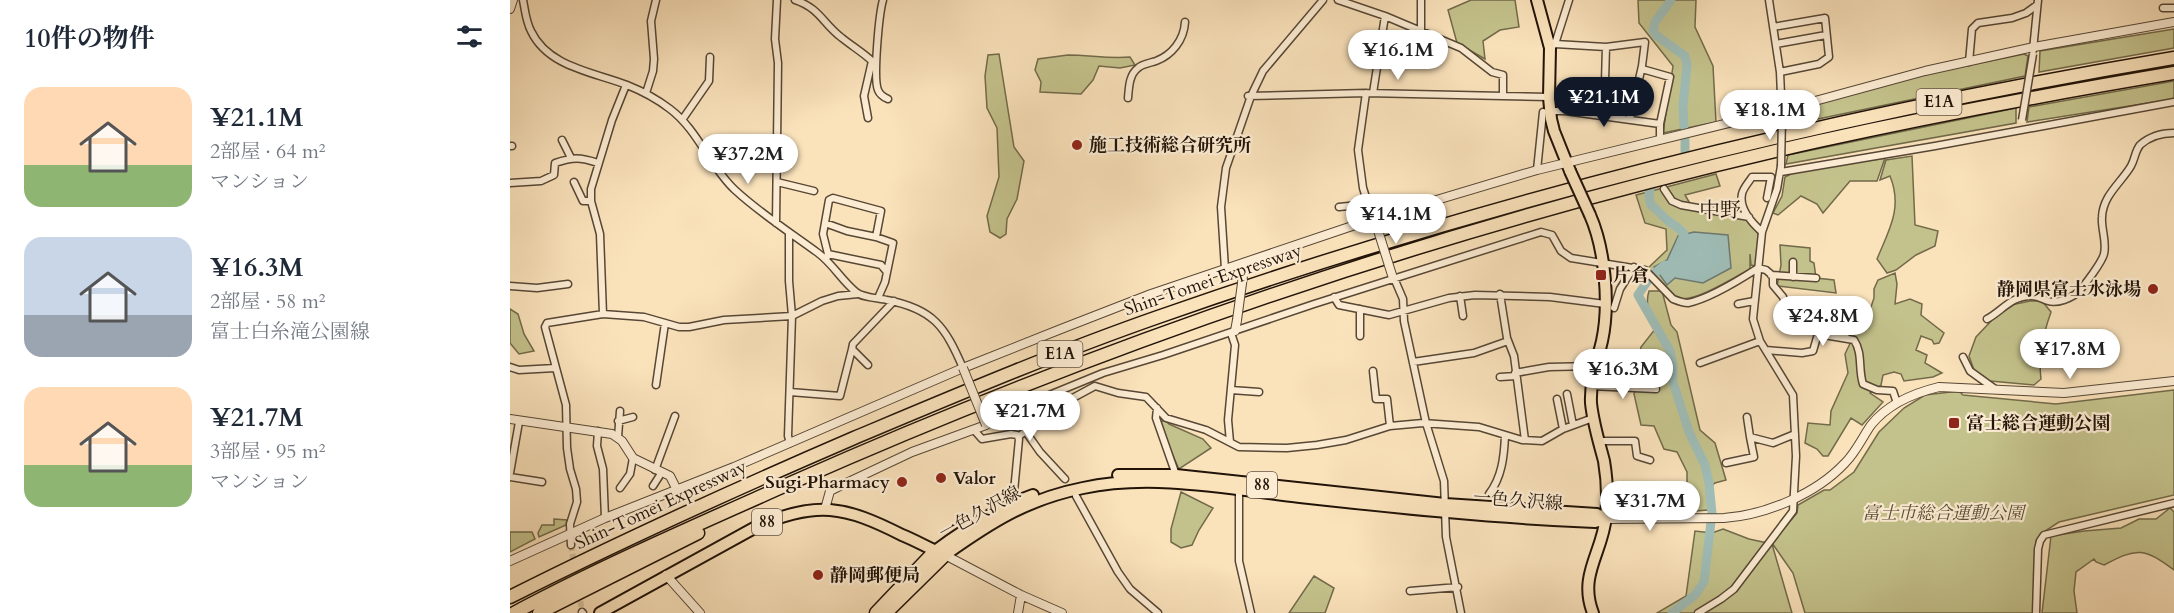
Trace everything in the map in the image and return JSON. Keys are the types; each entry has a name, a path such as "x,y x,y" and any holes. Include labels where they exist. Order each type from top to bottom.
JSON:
{"highway":[{"name":"Shin-Tomei Expressway","path":"510,597 639,534 894,421 1154,318 1341,256 1445,224 1705,154 1953,99 2174,58"},
{"name":"Shin-Tomei Expressway","path":"514,613 711,518 869,448 1057,372 1168,331 1364,265 1450,238 1706,168 1962,111 2174,73"},
{"path":"539,613 713,526 1057,372"},
{"path":"510,590 639,534"},
{"path":"876,613 940,553"},
{"path":"887,613 940,553"}],"main road":[{"path":"1537,0 1553,46 1546,111 1601,245 1609,306 1594,366 1592,386 1593,418 1605,476 1606,519 1589,575 1588,597 1593,613"},
{"name":"一色久沢線","path":"940,553 978,520 1013,502 1058,487 1099,478 1141,474 1176,475 1445,509"},
{"name":"一色久沢線","path":"940,553 1012,511 1039,500 1081,488 1118,482 1239,490 1445,509 1597,514 1606,519"},
{"name":"一色久沢線","path":"600,613 666,575 775,519 810,510 825,509 850,513 872,520 940,553"}],"street":[{"path":"510,9 513,0"},
{"path":"523,0 531,31 542,47 552,56 568,65 626,84 646,93 669,108 682,120 728,183 789,234 827,257 858,294"},
{"path":"646,93 651,82 654,59 651,21 656,0"},
{"path":"776,223 778,63 775,39 777,0"},
{"path":"795,0 806,2 824,17 835,32 872,61 864,96 868,118"},
{"path":"883,0 880,13 876,80 878,92 888,99"},
{"path":"1225,269 1221,207 1226,168 1250,96 1263,71 1323,0"},
{"path":"1338,0 1385,16 1461,48 1492,72 1503,75 1503,96"},
{"path":"1421,0 1421,33"},
{"path":"1569,0 1553,46 1606,47 1645,42 1630,119"},
{"path":"1698,613 1734,589 1793,511 1796,434 1793,395 1760,341 1753,319 1762,232 1775,196 1781,169 1780,72 1769,0"},
{"path":"2020,129 2033,50 2037,2"},
{"path":"1969,62 1972,28 1978,23 2012,18 2026,13 2037,2"},
{"path":"2163,8 2174,8"},
{"path":"1385,16 1358,150 1363,188 1393,277 1403,299 1426,423 1444,481 1446,537 1458,587 1461,613"},
{"path":"1773,27 1825,18 1829,57 1819,64 1780,72"},
{"path":"1128,98 1133,73 1140,66 1163,59 1171,53 1185,30 1185,22"},
{"path":"510,561 605,518 790,443 963,368 1151,294 1245,262 1537,170 1568,167 1660,139 1782,114 1925,72 2174,22"},
{"path":"1776,44 1826,35"},
{"path":"1604,116 1606,47"},
{"path":"682,120 709,81 710,57"},
{"path":"1641,69 1670,77 1660,124 1660,139"},
{"path":"603,315 600,234 591,201 591,189 626,84"},
{"path":"1250,96 1370,93 1549,97"},
{"path":"1781,169 1935,146 2174,102"},
{"path":"1537,170 1546,111 1660,124"},
{"path":"1541,133 1554,131"},
{"path":"1987,319 2017,298 2040,297 2051,302 2062,300 2079,291 2103,257 2105,242 2102,216 2112,190 2131,167 2141,144 2158,134 2174,133"},
{"path":"562,140 571,158"},
{"path":"510,183 541,182 554,175 555,163 571,158 598,163"},
{"path":"1762,232 1749,217 1742,202 1742,192 1752,177 1771,177 1767,198"},
{"path":"574,182 583,201 591,201"},
{"path":"777,182 814,191"},
{"path":"1664,189 1672,201 1681,205 1749,217"},
{"path":"827,257 823,234 829,200 833,198 881,211 876,237"},
{"path":"1339,207 1368,204"},
{"path":"825,223 893,243 878,298"},
{"path":"825,509 830,491 840,486 912,452 974,430 1103,373 1233,332 1393,277 1541,232 1552,235 1561,251 1571,258 1645,270 1674,299 1685,303 1737,282 1758,268 1772,275 1816,278"},
{"path":"789,234 792,316 788,436 790,443"},
{"path":"827,257 881,265 886,272"},
{"path":"1230,442 1228,420 1233,332 1237,320 1245,262"},
{"path":"1793,262 1793,277"},
{"path":"1334,297 1339,305 1389,315 1460,296 1500,294 1550,297 1609,306 1635,267"},
{"path":"1772,275 1773,285 1783,297 1791,317 1805,322 1818,334 1854,340 1859,348 1860,375 1863,384 1877,390 1893,391 1897,403"},
{"path":"510,286 537,288 568,284"},
{"path":"571,545 570,524 577,502 576,489 570,469 566,405 545,327 547,323 603,315 644,317 679,327 689,327 724,320 792,316 838,296 858,294 894,301 916,307 936,322 951,342 986,425"},
{"path":"1500,294 1508,341 1514,356 1526,440"},
{"path":"1460,296 1463,316"},
{"path":"790,392 840,396 856,340 894,301"},
{"path":"1738,304 1754,301"},
{"path":"1360,309 1360,336"},
{"path":"1845,338 1848,315"},
{"path":"656,385 665,323"},
{"path":"1766,351 1802,353 1813,351 1818,334"},
{"path":"1413,362 1474,352 1508,341"},
{"path":"1700,363 1760,341"},
{"path":"852,350 868,365"},
{"path":"1963,357 1970,372 1995,389"},
{"path":"1500,377 1549,367 1594,366"},
{"path":"510,367 519,370 555,368"},
{"path":"1373,371 1376,399 1387,399 1390,426"},
{"path":"1606,519 1724,518 1767,511 1822,481 1845,463 1871,426 1897,403 1925,390 1938,387 2064,393 2174,381"},
{"path":"1018,437 1058,406 1095,386 1118,393 1146,397 1166,418 1206,430 1239,447 1303,447 1346,440 1390,426 1426,423 1479,427 1505,436 1542,441 1563,429 1593,418"},
{"path":"1592,386 1656,389"},
{"path":"1231,390 1259,392"},
{"path":"1567,394 1573,425"},
{"path":"1557,399 1563,429"},
{"path":"1157,408 1156,418 1176,475"},
{"path":"620,411 618,437 633,458 670,476 677,490"},
{"path":"654,486 675,416"},
{"path":"618,421 633,417"},
{"path":"1726,463 1754,457 1747,417"},
{"path":"510,419 598,431 618,437"},
{"path":"519,422 510,475 542,482"},
{"path":"974,430 982,439 1011,434 1018,437"},
{"path":"598,431 597,446 603,469 605,518"},
{"path":"1026,432 1040,452 1065,478"},
{"path":"1750,437 1773,443 1796,434"},
{"path":"1489,494 1497,483 1504,456 1505,436"},
{"path":"1013,502 1018,437"},
{"path":"1598,441 1635,441 1637,456 1650,460"},
{"path":"620,488 630,474 633,458"},
{"path":"1239,490 1239,561 1251,613"},
{"path":"1076,496 1118,572 1130,588 1158,613"},
{"path":"2036,613 2038,549 2044,535 2174,503"},
{"path":"940,553 1020,595 1062,613"},
{"path":"666,575 700,613"},
{"path":"1410,591 1458,587"},
{"path":"1018,613 1020,595"}],"green space":[{"path":"1471,0 1515,0 1519,27 1500,30 1483,41 1485,59 1457,43 1448,10"},
{"path":"1638,0 1696,0 1695,27 1713,66 1716,122 1663,133 1673,66 1639,23"},
{"path":"2174,29 2174,48 2039,72 2040,51"},
{"path":"999,54 1014,147 1024,161 1017,199 1007,219 1006,234 1000,238 990,232 987,216 999,177 997,128 987,108 985,76 988,55"},
{"path":"2024,54 2028,56 2025,76 1789,125 1789,112 1907,78"},
{"path":"1068,55 1130,57 1135,65 1120,68 1099,66 1093,80 1081,94 1040,92 1041,82 1035,70 1038,59"},
{"path":"2174,81 2174,99 2027,122 2029,107"},
{"path":"2016,108 2016,123 1786,164 1788,155"},
{"path":"1912,156 1915,225 1938,231 1935,246 1887,273 1877,259 1893,219 1895,198 1890,176 1880,180 1886,160"},
{"path":"1885,158 1877,181 1850,181 1823,213 1817,204 1801,196 1778,215 1773,213 1782,196 1785,177 1795,172"},
{"path":"1716,174 1720,186 1685,195 1692,207 1748,220 1759,235 1756,266 1751,265 1750,254 1750,269 1704,293 1686,299 1679,298 1666,289 1648,268 1667,250 1666,229 1645,223 1636,195"},
{"path":"1780,245 1810,248 1810,261 1814,263 1816,278 1834,280 1836,293 1777,286 1781,265"},
{"path":"1895,273 1897,284 1895,304 1910,299 1922,304 1921,315 1944,333 1939,343 1934,344 1932,340 1921,336 1916,350 1927,355 1925,363 1942,373 1933,377 1904,381 1901,374 1894,372 1883,375 1881,385 1870,393 1883,402 1862,425 1851,418 1828,456 1823,456 1817,449 1805,443 1808,423 1830,425 1831,411 1848,373 1845,354 1854,335 1869,313 1878,280"},
{"path":"1649,291 1662,291 1671,325 1677,332 1700,430 1715,443 1726,480 1715,483 1708,489 1712,501 1708,510 1696,511 1687,502 1687,472 1677,452 1664,449 1654,426 1641,425 1634,394 1638,376 1637,366 1641,347 1656,328 1648,310"},
{"path":"2042,301 2051,312 2042,345 2041,379 2034,385 1990,381 1974,370 1969,356 1976,337 1993,319 2011,305"},
{"path":"510,309 518,314 524,334 534,351 519,354 510,343"},
{"name":"富士市総合運動公園","path":"2174,390 2174,495 2059,522 2042,533 2036,541 2033,613 1805,613 1793,573 1772,543 1797,513 1798,505 1824,490 1830,490 1854,472 1879,432 1904,408 1925,395 1959,391 1963,395 2056,404"},
{"path":"1165,420 1203,439 1211,448 1179,469 1158,423"},
{"path":"1181,492 1213,508 1192,545 1181,548 1171,542 1171,529"},
{"path":"2170,508 2174,512 2174,570 2155,557 2140,552 2125,555 2104,565 2094,559 2076,572 2074,591 2077,613 2042,613 2051,536 2121,528 2139,519 2156,519"},
{"path":"554,519 567,520 566,525 539,537 538,533 542,525 554,525"},
{"path":"1723,529 1749,539 1772,544 1792,613 1657,613 1686,596 1695,531 1712,533"},
{"path":"510,532 532,532 535,539 510,552"},
{"path":"1314,576 1334,588 1325,613 1289,613"}],"water":[{"path":"1694,232 1728,235 1731,268 1703,283 1675,278 1667,285 1654,267 1667,260 1678,236"}],"waterway":[{"path":"1671,0 1655,22 1653,31 1685,56 1687,65 1683,106 1684,126"},
{"path":"1680,245 1684,234 1651,205 1649,196 1654,182 1685,156 1685,140"},
{"path":"1665,265 1651,276 1638,295 1670,351 1673,382 1689,432 1705,465 1712,513 1704,582 1695,595 1672,613"}],"tunnel":[{"path":"571,545 577,582"},
{"path":"579,592 582,612"}],"place":[{"name":"施工技術総合研究所","path":"1077,145"},
{"name":"片倉","path":"1601,275"},
{"name":"静岡県富士水泳場","path":"2153,289"},
{"name":"富士総合運動公園","path":"1954,423"},
{"name":"Valor","path":"941,478"},
{"name":"Sugi Pharmacy","path":"902,482"},
{"name":"静岡郵便局","path":"818,575"}],"district":[{"name":"中野","path":"1720,210"}]}
